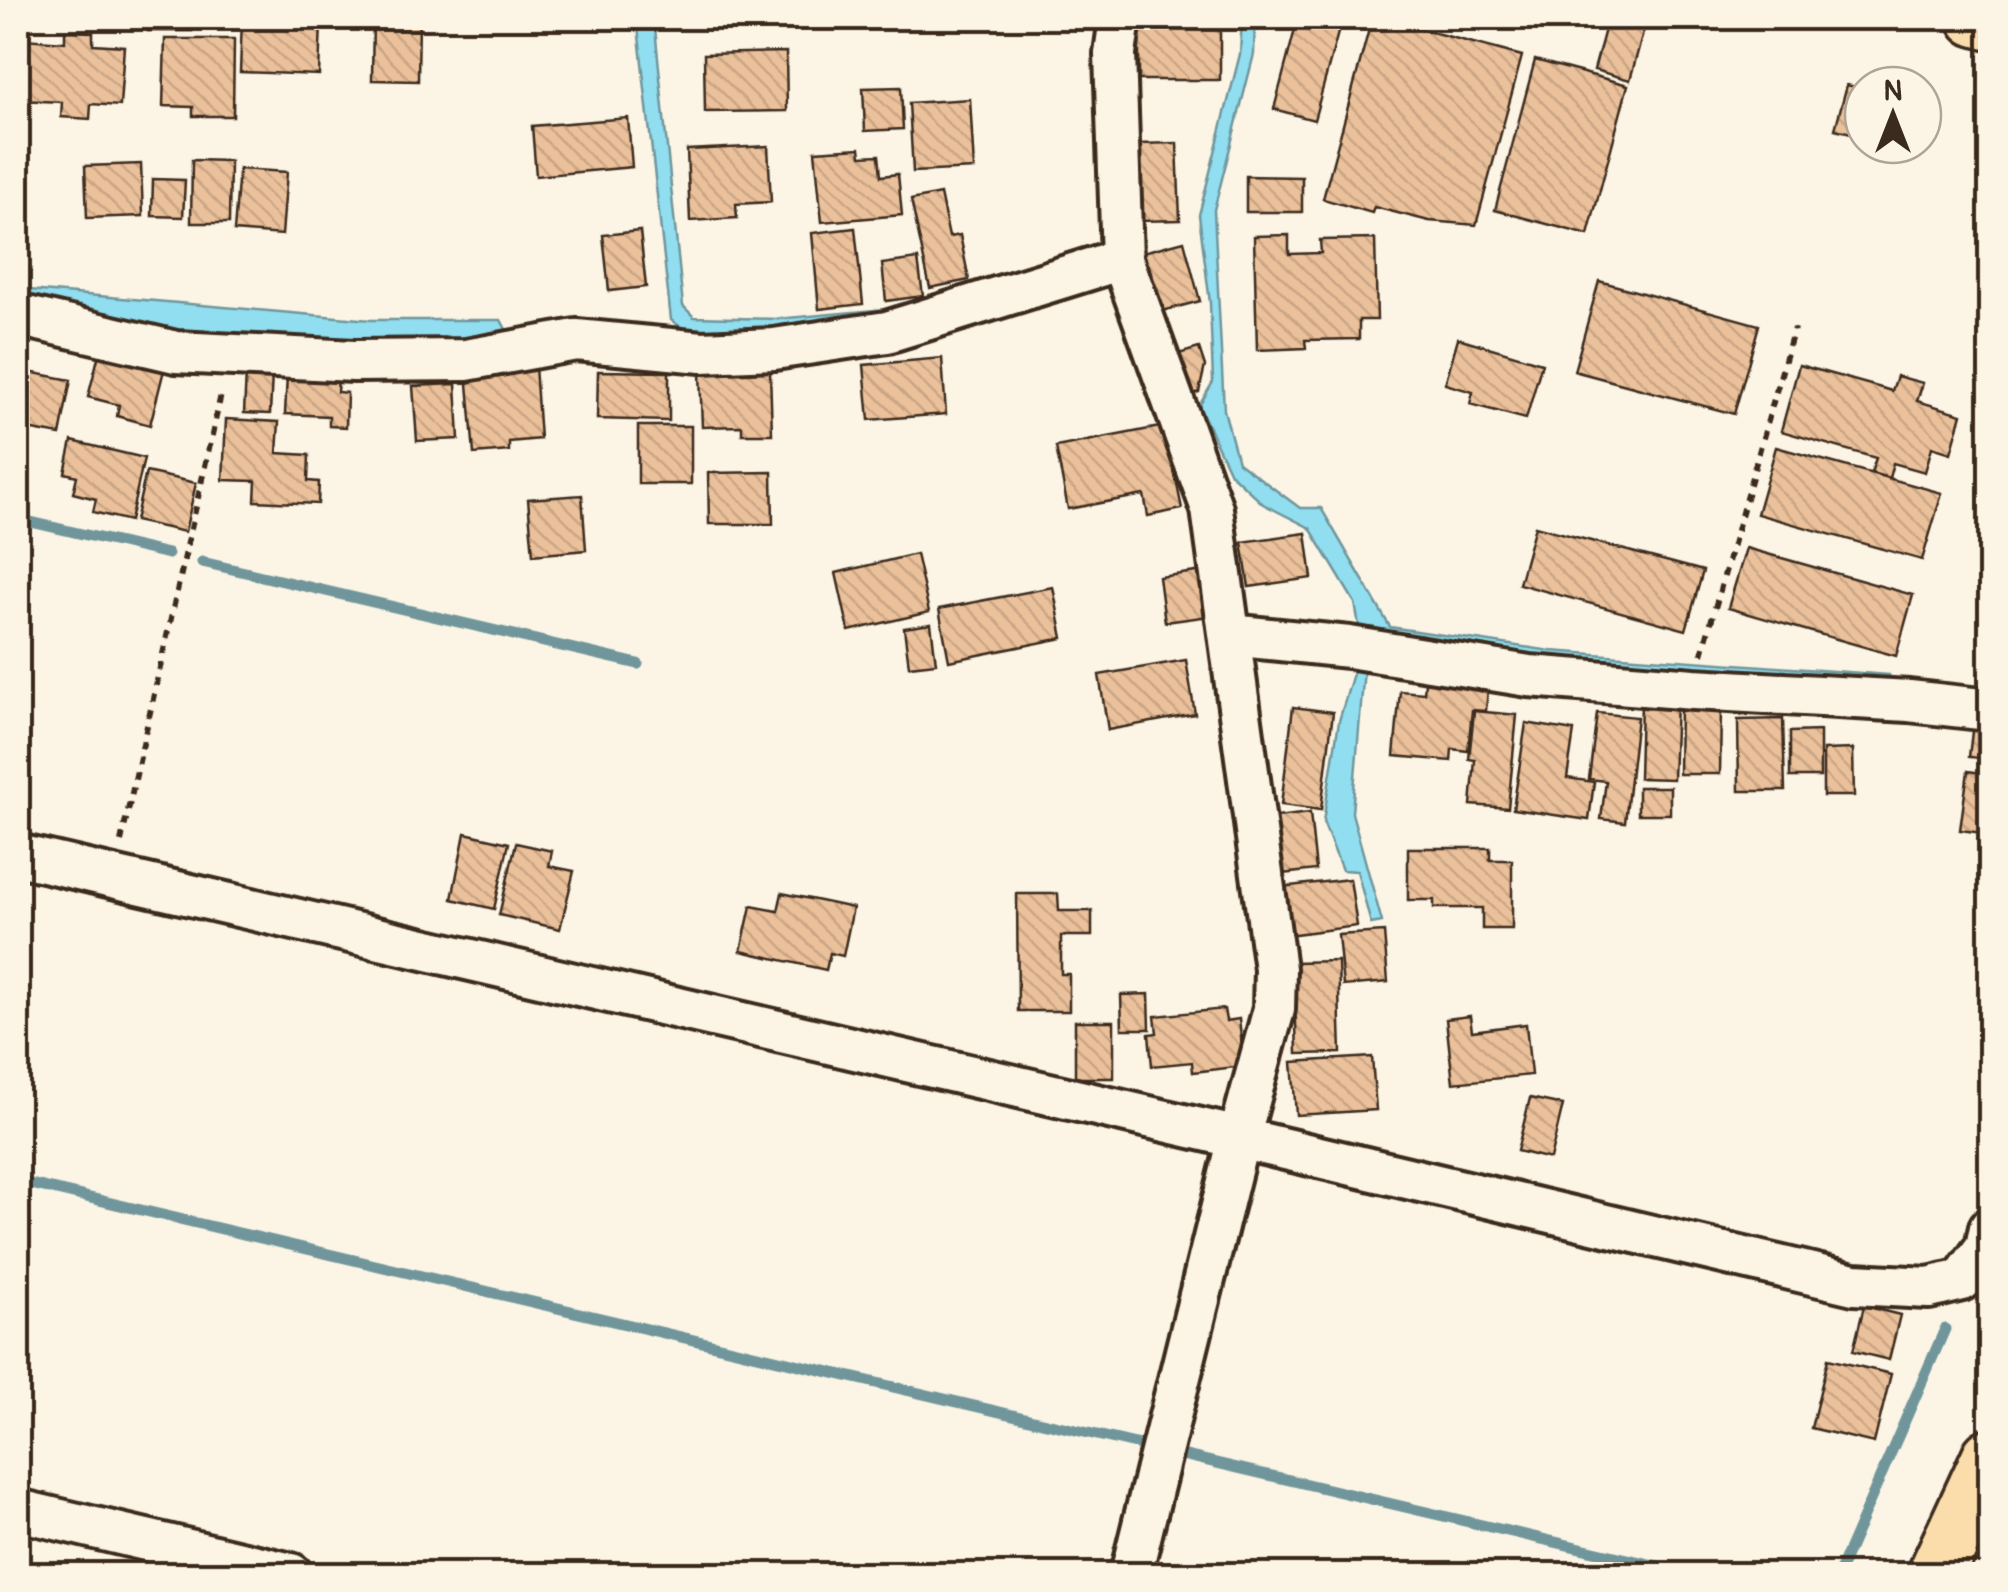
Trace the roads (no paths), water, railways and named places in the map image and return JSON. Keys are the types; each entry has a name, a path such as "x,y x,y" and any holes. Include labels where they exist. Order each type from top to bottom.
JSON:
{"main road":[{"path":"1976,18 1990,22"},
{"path":"1936,1574 1990,1457"}],"street":[{"path":"1120,18 1115,54 1122,260 1212,509 1275,969 1274,1010 1131,1574"},
{"path":"18,315 176,352 354,362 466,360 576,340 702,352 774,349 888,332 1122,260"},
{"path":"1230,635 1366,649 1529,676 1990,710"},
{"path":"18,855 1854,1284 1929,1288 1962,1280 1989,1241"},
{"path":"18,1510 291,1574"}],"water":[{"path":"637,18 654,18 683,306 694,317 777,319 897,308 976,284 899,315 775,332 688,332 671,320"},
{"path":"1242,18 1255,19 1254,54 1214,210 1224,410 1238,462 1300,508 1321,508 1390,627 1551,651 1889,675 1893,684 1364,669 1352,813 1382,922 1371,924 1357,871 1342,870 1323,822 1339,721 1362,643 1355,603 1310,528 1263,504 1230,473 1199,406 1213,382 1210,303 1199,215 1240,54"},
{"path":"18,289 371,320 501,320 509,335 359,345 178,333 18,300"}],"waterway":[{"path":"18,519 168,554"},
{"path":"202,562 638,664"},
{"path":"18,1181 1144,1446"},
{"path":"1838,1574 1945,1329"},
{"path":"1182,1455 1692,1574"}]}
